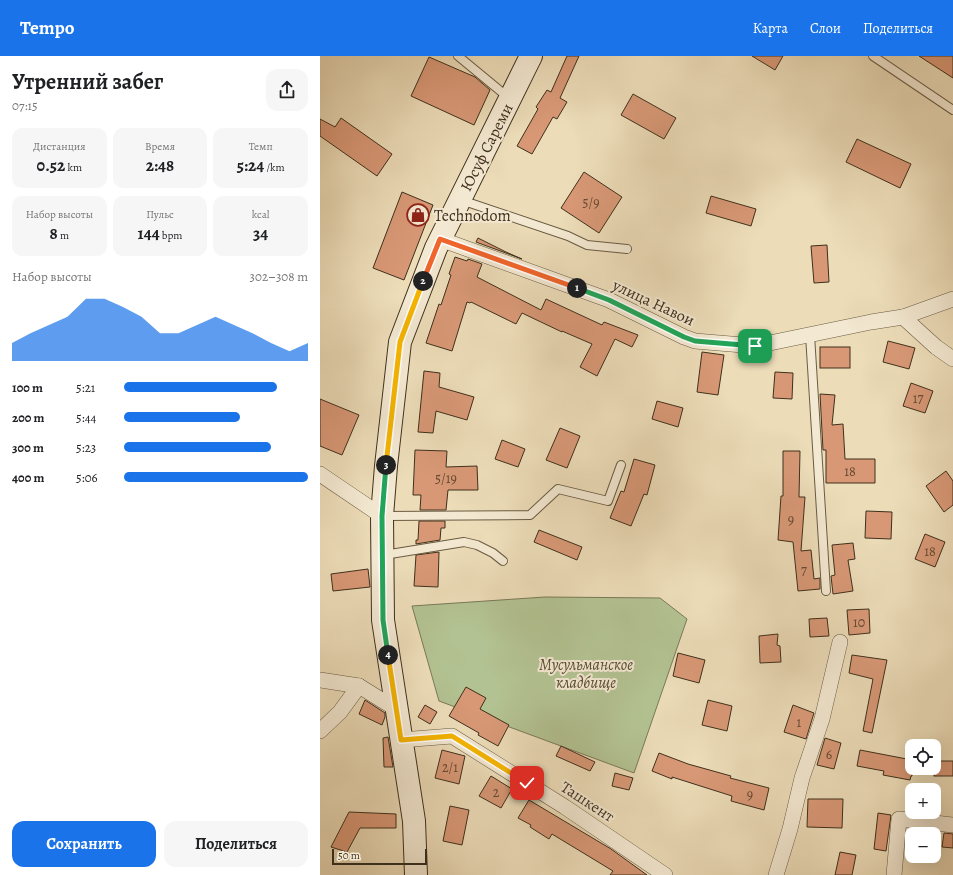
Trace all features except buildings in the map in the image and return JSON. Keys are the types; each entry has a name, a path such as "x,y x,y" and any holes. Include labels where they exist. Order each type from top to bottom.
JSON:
{"main road":[{"name":"Юсуф Сареми","path":"416,875 414,821 383,620 382,516 400,342 440,239 531,56"}],"street":[{"name":"улица Навои","path":"440,239 609,300 695,341 755,346 871,322 903,318 953,299"},
{"path":"903,318 936,347 953,359"},
{"path":"320,474 382,516"},
{"path":"776,875 790,829 802,778 822,719 840,642"},
{"path":"320,680 359,686 396,709"},
{"path":"320,731 340,712 359,686"},
{"name":"Ташкент","path":"401,740 452,736 565,807 665,875"},
{"path":"894,875 899,819 953,825"}],"lane":[{"path":"458,56 510,99"},
{"path":"873,56 953,110"},
{"path":"460,200 568,236 587,245 627,249"},
{"path":"810,335 826,591"},
{"path":"382,516 530,515 558,489 608,501 621,464"},
{"path":"383,556 464,542 477,545 494,553 503,561"}],"green space":[{"name":"Мусульманское кладбище","path":"545,597 660,598 687,619 634,773 439,701 412,606"}],"place":[{"name":"Technodom","path":"418,215"}],"route":[{"path":"527,783 452,736 401,740 383,620 382,516 400,342 440,239 609,300 695,341 755,346"}]}
